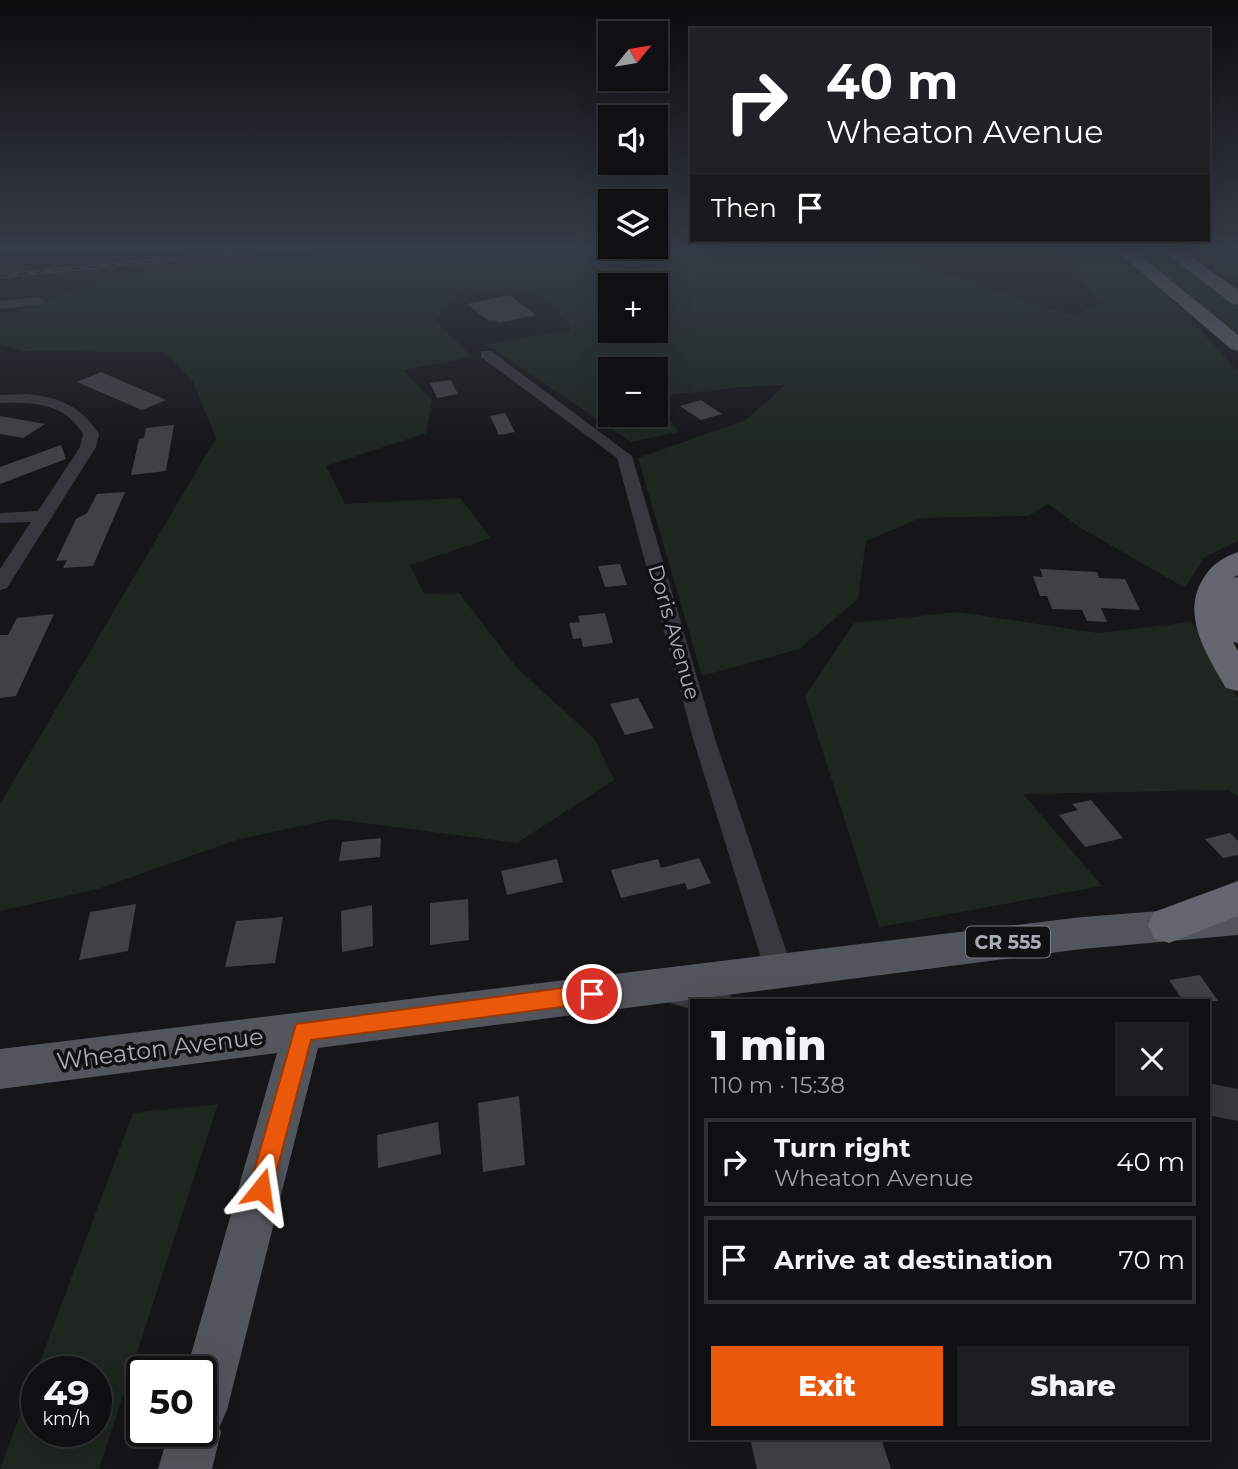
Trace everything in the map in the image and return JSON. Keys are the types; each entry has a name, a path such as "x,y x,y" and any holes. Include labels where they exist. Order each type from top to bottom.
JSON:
{"highway":[{"path":"1203,316 1238,345"},
{"path":"1238,561 1215,576 1207,595 1207,611 1214,635 1238,681"},
{"path":"1238,586 1231,600 1238,633"},
{"path":"1169,925 1238,898"}],"main road":[{"name":"CR 555","path":"779,971 1169,925 1238,920"},
{"name":"Wheaton Avenue","path":"0,1069 779,971"},
{"path":"216,1356 303,1031"},
{"path":"185,1469 191,1447"}],"street":[{"name":"Doris Avenue","path":"486,354 624,456 705,742 779,971"},
{"path":"0,399 61,404 78,413 91,434 88,447 0,584"},
{"path":"0,518 45,516"},
{"path":"652,987 709,999"},
{"path":"1210,1099 1238,1105"}],"shaded area":[{"path":"0,316 438,316 434,320 473,357 403,370 432,400 426,433 326,466 345,504 460,498 491,538 410,565 424,594 459,593 517,668 594,738 614,780 517,843 333,819 236,840 98,889 0,911 0,804 216,438 193,382 165,352 23,351 0,344"},
{"path":"562,316 598,316 598,343 668,343 668,316 1186,316 1238,371 1238,541 1205,557 1185,588 1079,527 1048,504 1028,516 920,518 866,541 858,599 799,649 702,676 638,458 746,420 785,385 668,395 668,357 598,357 598,420 486,344 571,330"},
{"path":"1212,316 1238,316 1238,338"},
{"path":"668,417 678,432 631,442 609,427 668,427"},
{"path":"957,612 1098,633 1192,622 1238,698 1238,797 1228,790 1023,794 1102,886 879,927 805,696 854,623"},
{"path":"218,1104 136,1356 126,1356 126,1386 112,1429 112,1356 42,1356 133,1113"},
{"path":"21,1413 21,1447 106,1447 99,1469 0,1469"}],"building":[{"path":"482,316 533,316 499,323 489,321"},
{"path":"101,372 166,400 142,410 77,382"},
{"path":"451,380 458,394 437,398 430,383"},
{"path":"701,400 722,414 701,420 680,406"},
{"path":"505,413 515,432 499,435 490,416"},
{"path":"0,416 45,424 23,438 0,434"},
{"path":"174,425 166,471 131,475 139,439 144,438 146,428"},
{"path":"61,445 66,459 0,484 0,467"},
{"path":"125,492 93,566 63,568 67,560 56,561 76,519 87,513 97,494"},
{"path":"620,564 627,585 605,587 598,566"},
{"path":"1040,569 1097,572 1099,578 1125,579 1140,610 1101,608 1107,622 1087,621 1082,610 1052,609 1047,596 1040,596 1033,576 1043,577"},
{"path":"605,613 613,643 583,647 581,638 573,639 569,623 580,622 578,616"},
{"path":"54,614 16,696 0,698 0,635 8,635 17,618"},
{"path":"638,698 654,728 625,735 610,704"},
{"path":"1091,800 1123,838 1085,847 1059,815 1078,810 1072,804"},
{"path":"1230,833 1238,841 1238,855 1223,858 1205,839"},
{"path":"381,838 380,857 339,861 342,842"},
{"path":"699,858 711,883 688,890 685,883 621,898 611,870 658,859 661,868"},
{"path":"557,859 563,882 507,895 501,871"},
{"path":"468,899 469,940 430,945 430,903"},
{"path":"136,904 128,951 79,960 90,912"},
{"path":"372,905 373,946 342,952 341,911"},
{"path":"283,917 275,963 225,967 236,921"},
{"path":"1200,975 1218,1001 1182,999 1169,980"},
{"path":"519,1096 525,1165 483,1172 478,1103"},
{"path":"438,1122 441,1154 378,1168 377,1135"},
{"path":"750,1440 882,1440 891,1469 757,1469"}],"route":[{"path":"261,1189 303,1031 592,994"}]}
